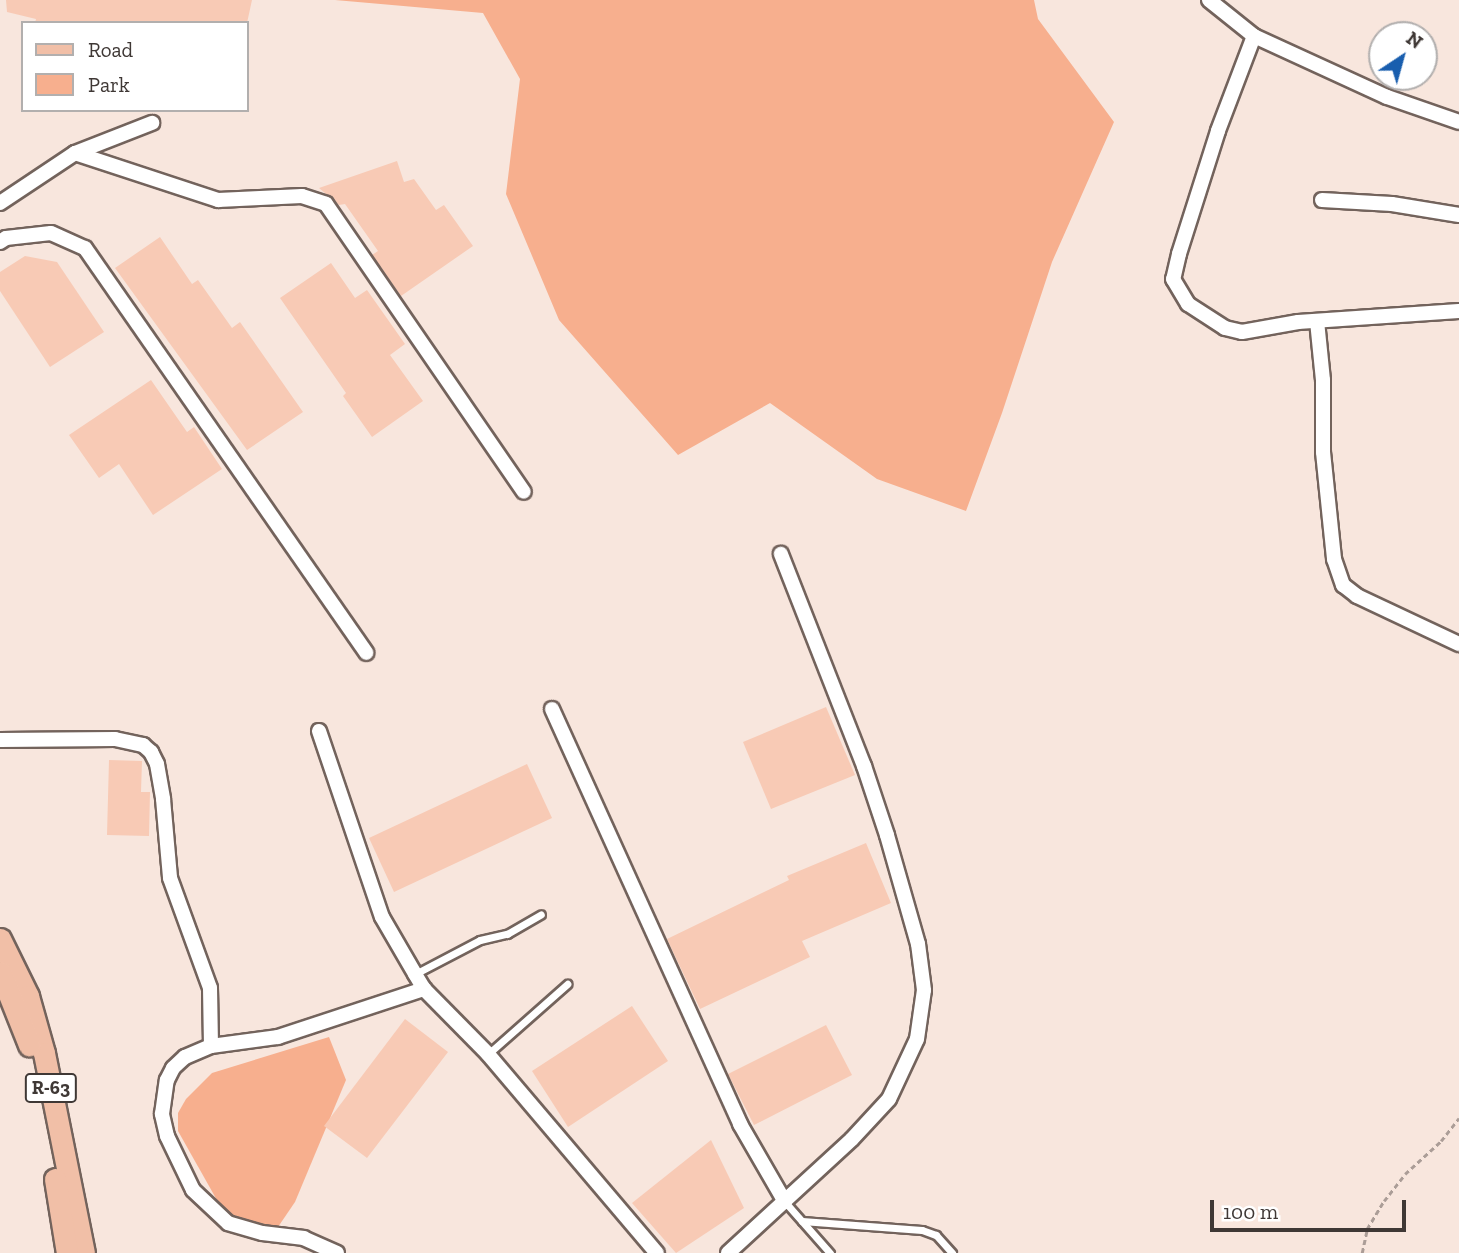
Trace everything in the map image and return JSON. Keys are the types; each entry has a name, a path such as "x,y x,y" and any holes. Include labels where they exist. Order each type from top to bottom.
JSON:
{"main road":[{"name":"R-63","path":"0,939 29,996 44,1052 70,1251"},
{"name":"R-63","path":"0,972 32,1054 70,1251"}],"street":[{"path":"1209,0 1254,36 1387,97 1459,122"},
{"path":"1254,36 1218,131 1173,279 1188,304 1225,328 1242,332 1317,321 1459,311"},
{"path":"0,203 75,153 152,123"},
{"path":"75,153 218,200 302,196 326,204 524,492"},
{"path":"1322,200 1392,204 1459,215"},
{"path":"0,242 6,238 51,233 85,248 366,653"},
{"path":"1317,321 1322,380 1323,452 1334,559 1343,585 1357,596 1459,644"},
{"path":"728,1253 785,1202 889,1099 917,1039 924,990 918,943 887,835 864,766 781,554"},
{"path":"552,709 740,1124 785,1202"},
{"path":"319,731 382,917 424,989 488,1054 656,1253"},
{"path":"0,740 115,739 142,745 151,752 163,799 170,878 210,988 211,1046"},
{"path":"337,1253 304,1238 262,1233 228,1223 193,1190 167,1136 162,1114 163,1096 173,1068 186,1057 211,1046 278,1037 424,989"}],"lane":[{"path":"415,974 480,940 507,934 541,914"},
{"path":"488,1054 567,984"},
{"path":"785,1202 830,1253"},
{"path":"803,1221 922,1230 936,1235 953,1253"}],"path":[{"path":"1363,1253 1367,1229 1384,1201 1405,1174 1441,1141 1459,1118"}],"green space":[{"path":"335,0 1034,0 1038,19 1114,122 1052,262 966,511 877,479 770,403 678,455 559,320 506,194 520,79 483,13"},
{"path":"329,1037 346,1080 295,1202 278,1227 238,1225 218,1202 178,1131 178,1113 186,1099 212,1073"}],"building":[{"path":"6,0 252,0 247,21 36,21 7,12"},
{"path":"397,161 404,182 414,179 436,210 444,205 473,246 401,296 372,255 378,251 345,204 339,205 319,188"},
{"path":"160,237 192,284 198,280 232,328 240,322 303,412 247,450 115,268"},
{"path":"25,256 57,262 104,332 50,367 0,291 0,272"},
{"path":"331,263 355,298 367,290 405,344 390,355 423,401 372,437 343,396 346,393 280,298"},
{"path":"151,380 187,432 194,427 222,469 153,515 119,464 99,478 69,435"},
{"path":"826,707 855,775 771,809 743,742"},
{"path":"109,760 142,761 141,792 150,792 149,836 107,835"},
{"path":"527,764 552,818 394,892 369,838"},
{"path":"866,843 891,903 802,941 810,957 700,1009 667,939 789,880 787,876"},
{"path":"632,1006 668,1061 568,1127 532,1071"},
{"path":"405,1019 448,1052 367,1158 324,1126"},
{"path":"826,1025 852,1075 754,1125 728,1074"},
{"path":"711,1140 744,1208 676,1253 632,1203"}]}
